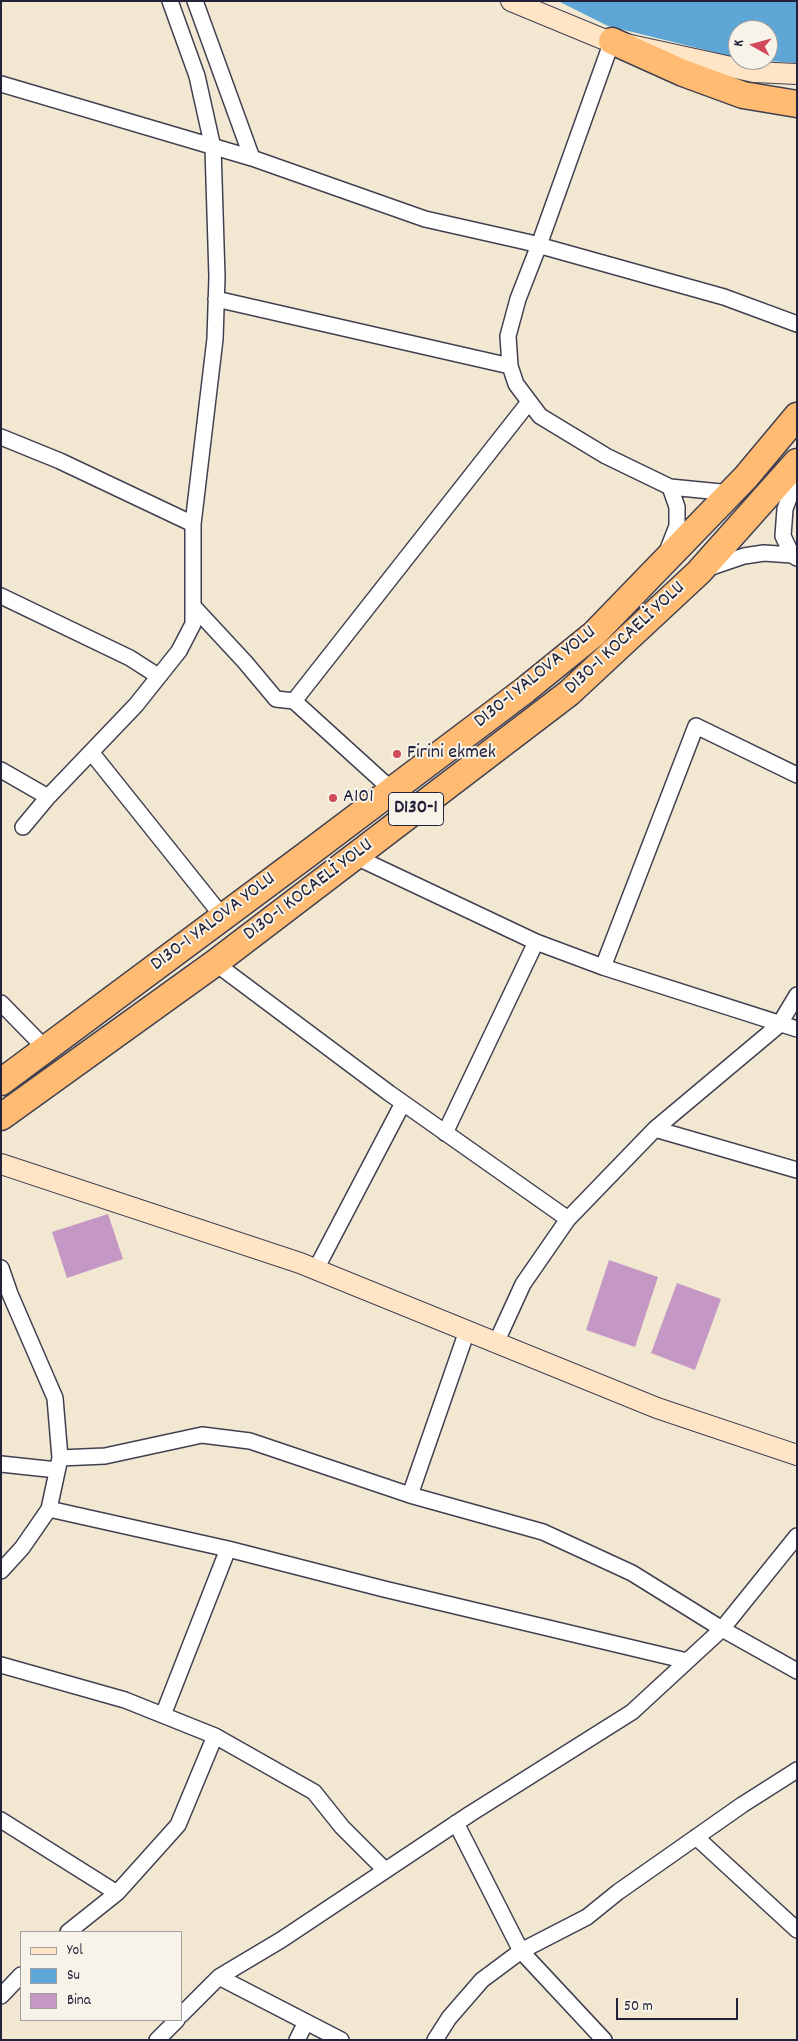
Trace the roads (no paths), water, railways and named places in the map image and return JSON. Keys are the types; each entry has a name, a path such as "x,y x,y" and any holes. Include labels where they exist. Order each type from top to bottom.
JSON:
{"highway":[{"path":"612,41 683,73 743,95 797,104"},
{"name":"D130-1 YALOVA YOLU","path":"1,1082 392,790 524,690 594,634 731,492 797,416"},
{"name":"D130-1 KOCAELİ YOLU","path":"1,1116 215,963 569,693 699,572 797,462"}],"street":[{"path":"23,827 48,797 136,705 179,651 193,624 193,524 216,339 213,148 197,76 170,1"},
{"path":"195,1 252,158"},
{"path":"510,1 612,41 754,72 797,74"},
{"path":"612,41 540,245 518,299 508,336 510,366 516,384 540,416 606,456 670,486 731,492"},
{"path":"1,84 252,158 425,220 540,245 724,297 797,324"},
{"path":"216,299 510,366"},
{"path":"294,701 529,402"},
{"path":"1,437 60,461 193,524"},
{"path":"795,556 783,536 785,509 797,476"},
{"path":"656,571 673,541 677,526 678,507 670,486"},
{"path":"699,572 744,556 764,553 795,556"},
{"path":"1,596 130,658 158,676"},
{"path":"193,606 245,662 276,699 294,701 392,790"},
{"path":"603,967 696,726 797,776"},
{"path":"91,752 223,916"},
{"path":"1,770 48,797"},
{"path":"354,856 536,942 603,967 797,1030"},
{"path":"445,1133 536,942"},
{"path":"215,963 403,1103 568,1219"},
{"path":"496,1343 523,1284 568,1219 656,1129 779,1025 797,994"},
{"path":"1,1003 46,1049"},
{"path":"316,1269 403,1103"},
{"path":"656,1129 797,1170"},
{"path":"1,1164 316,1269 657,1408 797,1455"},
{"path":"1,1268 10,1294 55,1398 59,1464 49,1509 22,1548 1,1571"},
{"path":"410,1495 467,1331"},
{"path":"1,1464 59,1464 202,1435 250,1441 410,1495 543,1532 632,1572 722,1629 797,1671"},
{"path":"49,1509 228,1549 384,1589 688,1661"},
{"path":"182,2014 219,1977 281,1940 456,1823 632,1712 722,1629 797,1536"},
{"path":"163,1715 228,1549"},
{"path":"1,1665 126,1700 216,1736 314,1792 342,1827 385,1870"},
{"path":"69,1931 117,1892 178,1825 216,1736"},
{"path":"435,2040 449,2018 482,1980 521,1951 587,1917 618,1892 696,1837 797,1770"},
{"path":"1,1820 117,1892"},
{"path":"456,1823 521,1951 604,2040"},
{"path":"696,1837 797,1930"},
{"path":"1,1996 20,1976"},
{"path":"219,1977 341,2040"},
{"path":"157,2040 176,2021"},
{"path":"297,2040 306,2022"}],"water":[{"path":"558,1 797,1 797,63 778,62 778,20 728,20 728,56 608,26"}],"place":[{"name":"Firini ekmek","path":"397,754"},
{"name":"A101","path":"333,798"}]}
